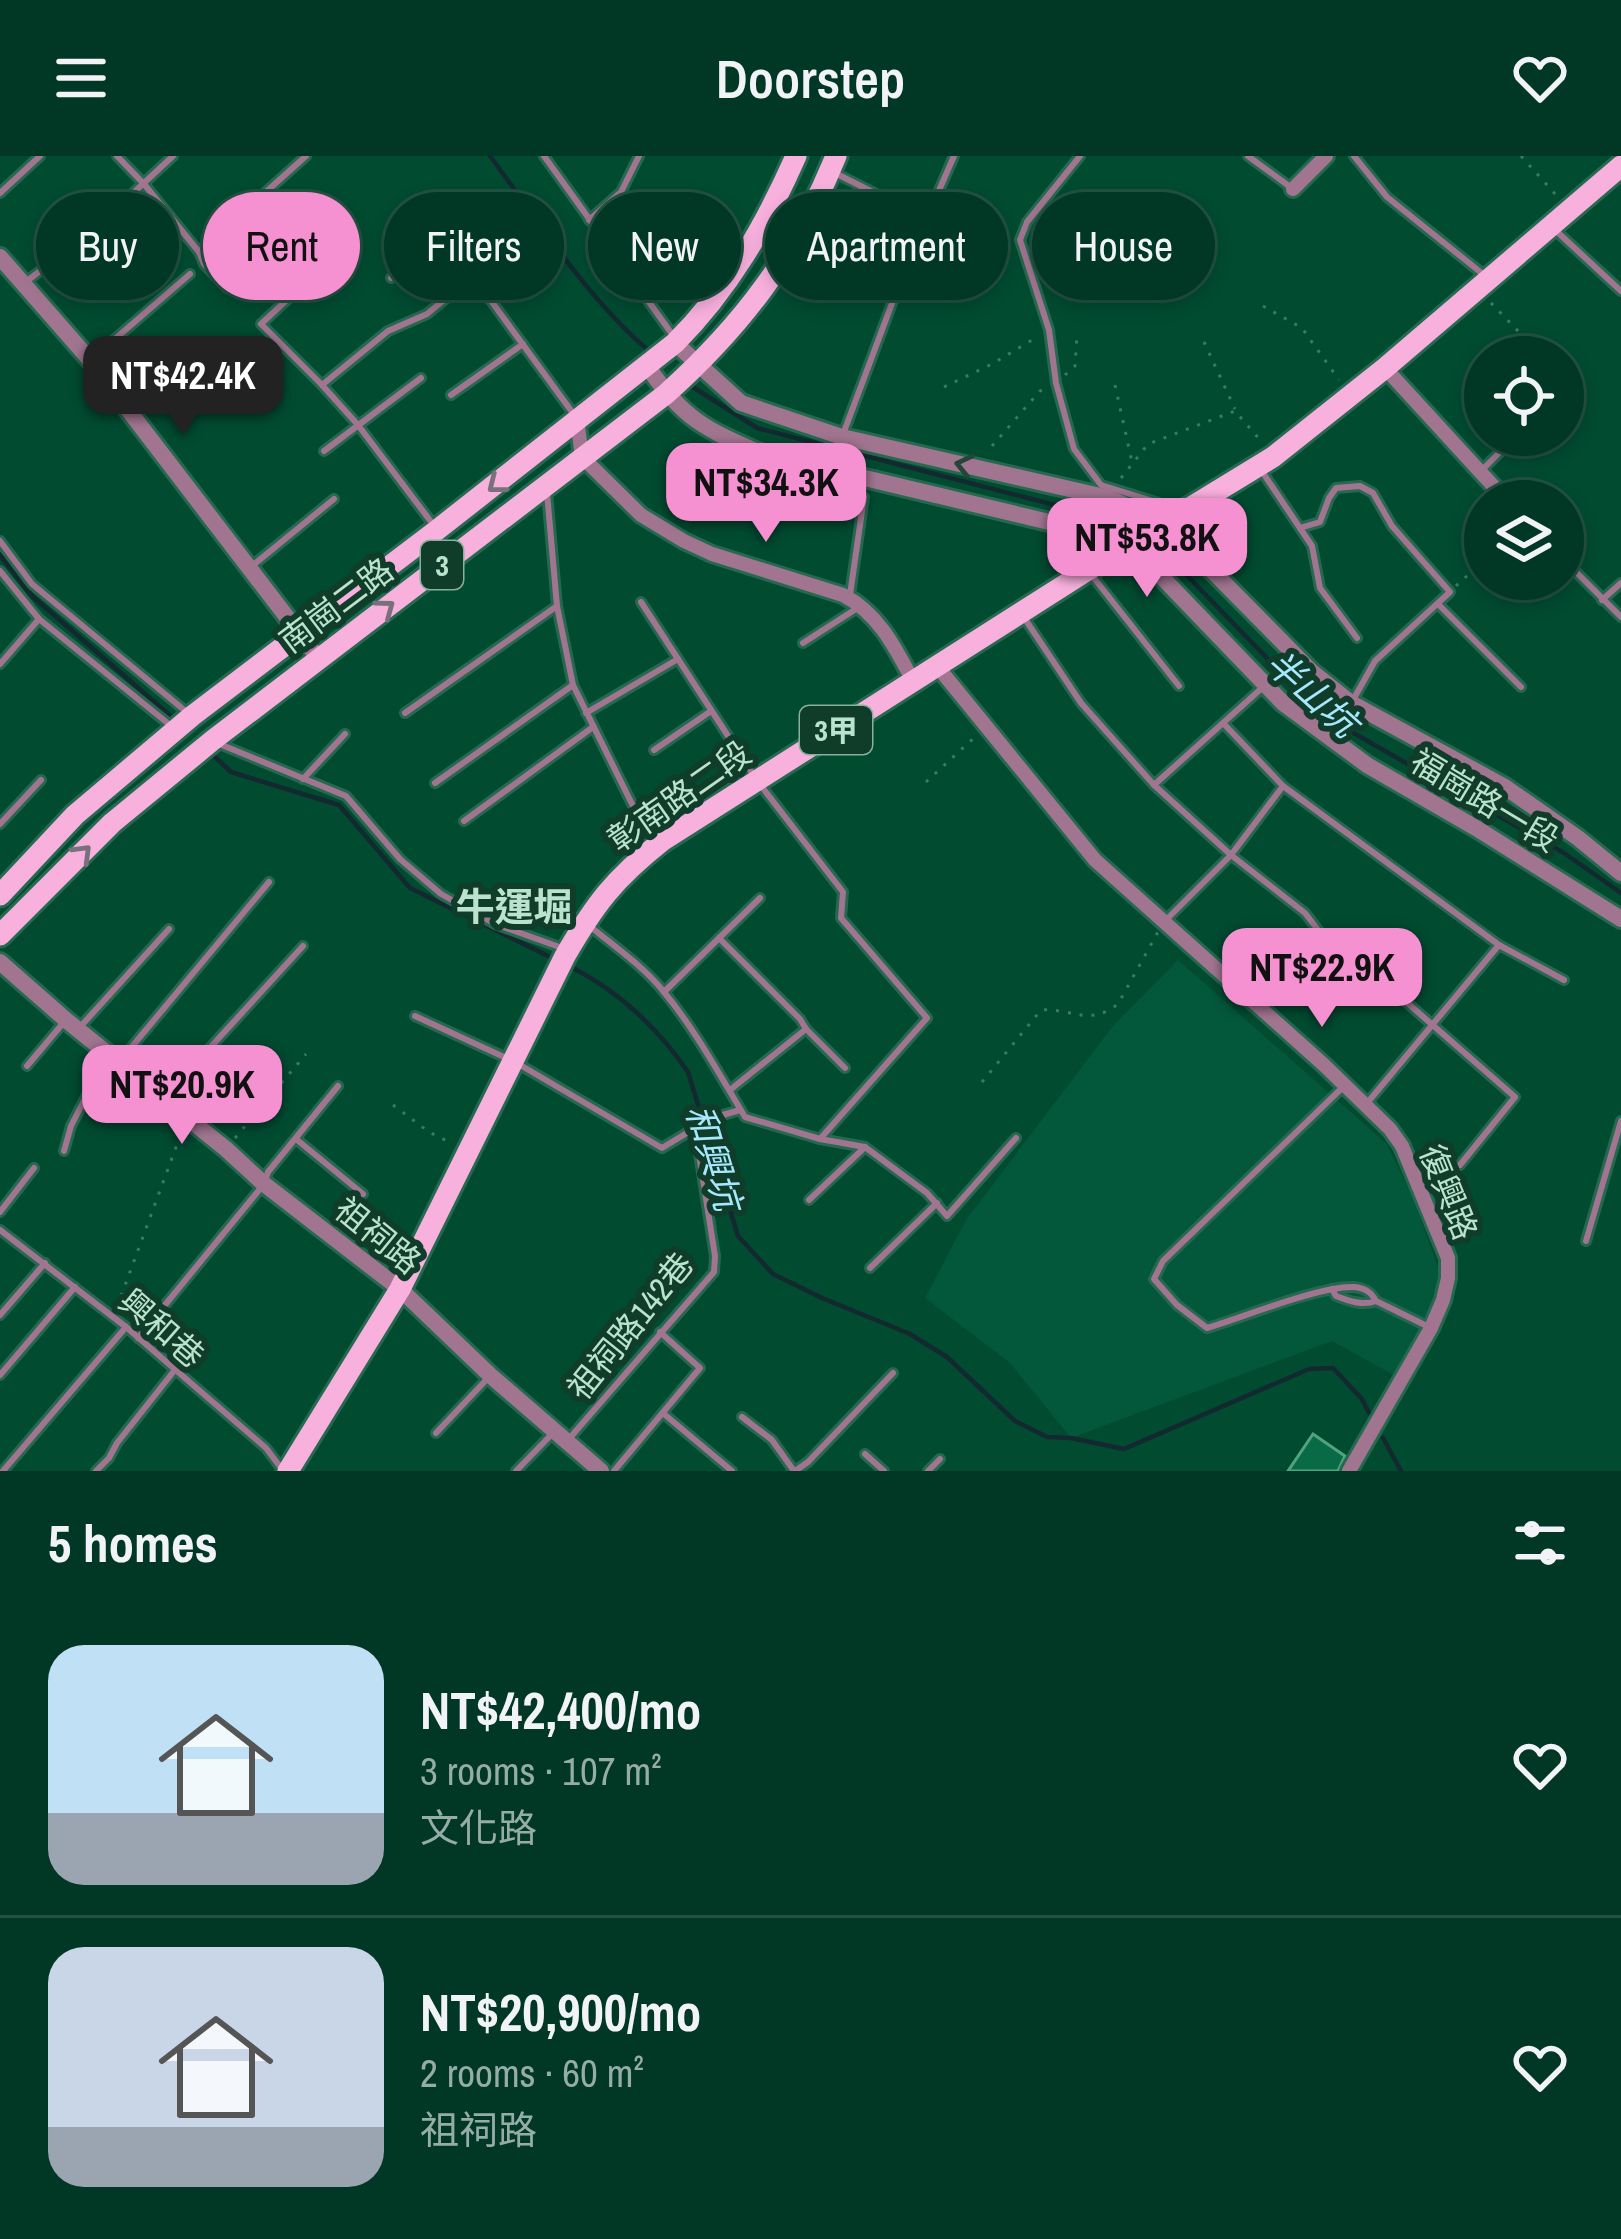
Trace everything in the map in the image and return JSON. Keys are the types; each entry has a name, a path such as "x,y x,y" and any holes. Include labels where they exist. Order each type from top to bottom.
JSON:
{"main road":[{"name":"南崗二路","path":"0,895 75,815 184,723 675,344 740,265 769,216 794,157"},
{"name":"南崗二路","path":"0,935 112,824 213,740 698,365 765,289 801,230 833,163"},
{"name":"彰南路二段","path":"286,1471 400,1289 564,958 624,871 937,666 1266,462 1385,368 1621,166"}],"street":[{"path":"1293,189 1326,156"},
{"path":"0,257 90,360 320,659"},
{"name":"福崗路一段","path":"675,344 741,404 842,436 1109,498 1352,703 1505,787 1621,873"},
{"name":"福崗路一段","path":"648,367 682,412 712,432 760,453 1070,527 1147,534 1283,704 1367,766 1476,827 1621,919"},
{"path":"1385,368 1487,480"},
{"path":"578,419 582,457 641,515 712,554 856,602 879,622 914,681"},
{"name":"復興路","path":"937,666 1095,860 1345,1084 1402,1146 1448,1258 1444,1300 1349,1471"},
{"name":"祖祠路","path":"0,962 264,1184 400,1289 601,1471"}],"lane":[{"path":"0,193 40,156"},
{"path":"117,156 203,262"},
{"path":"24,283 91,232 172,156"},
{"path":"199,252 306,156"},
{"path":"544,156 588,217"},
{"path":"621,192 639,156"},
{"path":"938,192 954,156"},
{"path":"1079,156 1027,222 1020,240 1049,330 1056,383 1074,449 1101,485 1159,503 1147,534"},
{"path":"1248,156 1293,189"},
{"path":"1354,156 1387,197 1483,284"},
{"path":"833,163 881,192"},
{"path":"1551,226 1621,291"},
{"path":"90,360 190,274"},
{"path":"287,300 261,324 358,425 437,530"},
{"path":"322,385 388,331 427,314 444,300"},
{"path":"491,300 578,419"},
{"path":"647,300 675,344"},
{"path":"842,436 893,300"},
{"path":"451,395 523,344"},
{"path":"325,451 421,378"},
{"path":"535,454 547,486 557,606 573,685 636,812 662,842"},
{"path":"1479,472 1495,456"},
{"path":"1266,462 1312,546 1320,588 1357,638"},
{"path":"727,463 864,497 856,602 803,643"},
{"path":"1300,528 1320,522 1336,488 1360,486 1373,494 1392,526 1450,592 1376,661 1352,703"},
{"path":"249,568 334,499"},
{"path":"0,541 32,584 184,723"},
{"path":"1088,570 1179,686"},
{"path":"0,571 39,619 184,723"},
{"path":"1584,581 1621,617"},
{"path":"1602,600 1621,583"},
{"path":"641,602 757,781 843,892 841,918 927,1018 820,1139"},
{"path":"1438,604 1521,687"},
{"path":"405,713 557,606"},
{"path":"1021,613 1081,703 1154,785 1304,914 1324,938"},
{"path":"0,664 39,619"},
{"path":"586,713 678,658"},
{"path":"435,783 573,685"},
{"path":"1154,785 1266,685"},
{"path":"654,750 711,711"},
{"path":"1223,723 1283,786 1499,945 1564,980"},
{"path":"464,821 593,727"},
{"path":"303,779 345,734"},
{"path":"213,740 346,796 400,859 440,894 564,958"},
{"path":"0,824 41,780"},
{"path":"1163,923 1231,855 1283,786"},
{"path":"64,1151 88,1093 269,882"},
{"path":"664,992 760,898"},
{"path":"585,922 664,992 704,1045 745,1117 865,1147 927,1193 946,1216 1016,1138"},
{"path":"27,1066 169,929"},
{"path":"719,938 844,1068"},
{"path":"1366,1105 1499,945"},
{"path":"163,1099 304,946"},
{"path":"1380,979 1515,1097 1460,1165"},
{"path":"415,1016 514,1062 662,1148 697,1125 740,1110"},
{"path":"730,1090 806,1029"},
{"path":"1345,1084 1163,1261 1154,1279 1207,1328 1332,1289 1359,1287 1376,1301 1431,1328"},
{"path":"138,1338 338,1086"},
{"path":"717,1116 730,1176"},
{"path":"1586,1241 1621,1121"},
{"name":"祖祠路142巷","path":"516,1471 561,1437 714,1271 697,1125"},
{"path":"296,1139 363,1194"},
{"path":"809,1200 865,1147"},
{"path":"0,1212 34,1168"},
{"path":"870,1268 937,1203"},
{"name":"興和巷","path":"0,1230 126,1327 266,1448 286,1471"},
{"path":"0,1315 46,1263"},
{"path":"0,1375 75,1287"},
{"path":"1332,1289 1347,1300 1376,1301"},
{"path":"1,1471 126,1327"},
{"path":"614,1471 700,1368 660,1332"},
{"path":"96,1471 174,1371"},
{"path":"742,1417 772,1440 795,1471 893,1373"},
{"path":"436,1433 491,1376"},
{"path":"664,1414 732,1471"},
{"path":"866,1454 884,1471"},
{"path":"928,1471 940,1459"}],"path":[{"path":"1521,156 1569,210"},
{"path":"1483,284 1525,336"},
{"path":"1263,306 1302,328 1351,396"},
{"path":"944,387 1049,330"},
{"path":"992,446 1040,391 1075,366 1077,335"},
{"path":"1204,342 1235,411 1266,462"},
{"path":"1115,385 1132,464"},
{"path":"1113,489 1148,444 1235,411"},
{"path":"1450,592 1464,579"},
{"path":"926,782 987,726"},
{"path":"982,1082 1041,1010 1087,1018 1118,1004 1163,923"},
{"path":"226,1149 306,1054"},
{"path":"393,1105 429,1132 467,1151"},
{"path":"114,1317 187,1118"}],"shaded area":[{"path":"1178,960 1387,1144 1413,1198 1443,1281 1394,1375 1332,1341 1071,1438 1010,1363 925,1298 966,1220 1112,1027"}],"building":[{"path":"1313,1434 1345,1456 1338,1471 1288,1471"}],"waterway":[{"name":"半山坑","path":"490,156 584,283 649,351"},
{"name":"半山坑","path":"685,382 757,428 1113,520 1136,535"},
{"name":"半山坑","path":"1145,541 1171,559 1336,723 1564,853 1621,893"},
{"name":"和興坑","path":"0,555 32,596 173,718"},
{"name":"和興坑","path":"214,756 231,772 339,805 410,888 556,960"},
{"name":"和興坑","path":"567,965 634,1011 688,1072 738,1236 773,1274 910,1334 947,1357 1015,1421 1047,1437 1124,1449 1309,1369 1333,1368 1369,1413"},
{"name":"和興坑","path":"1383,1438 1401,1471"}],"district":[{"name":"牛運堀","path":"514,907"}]}
